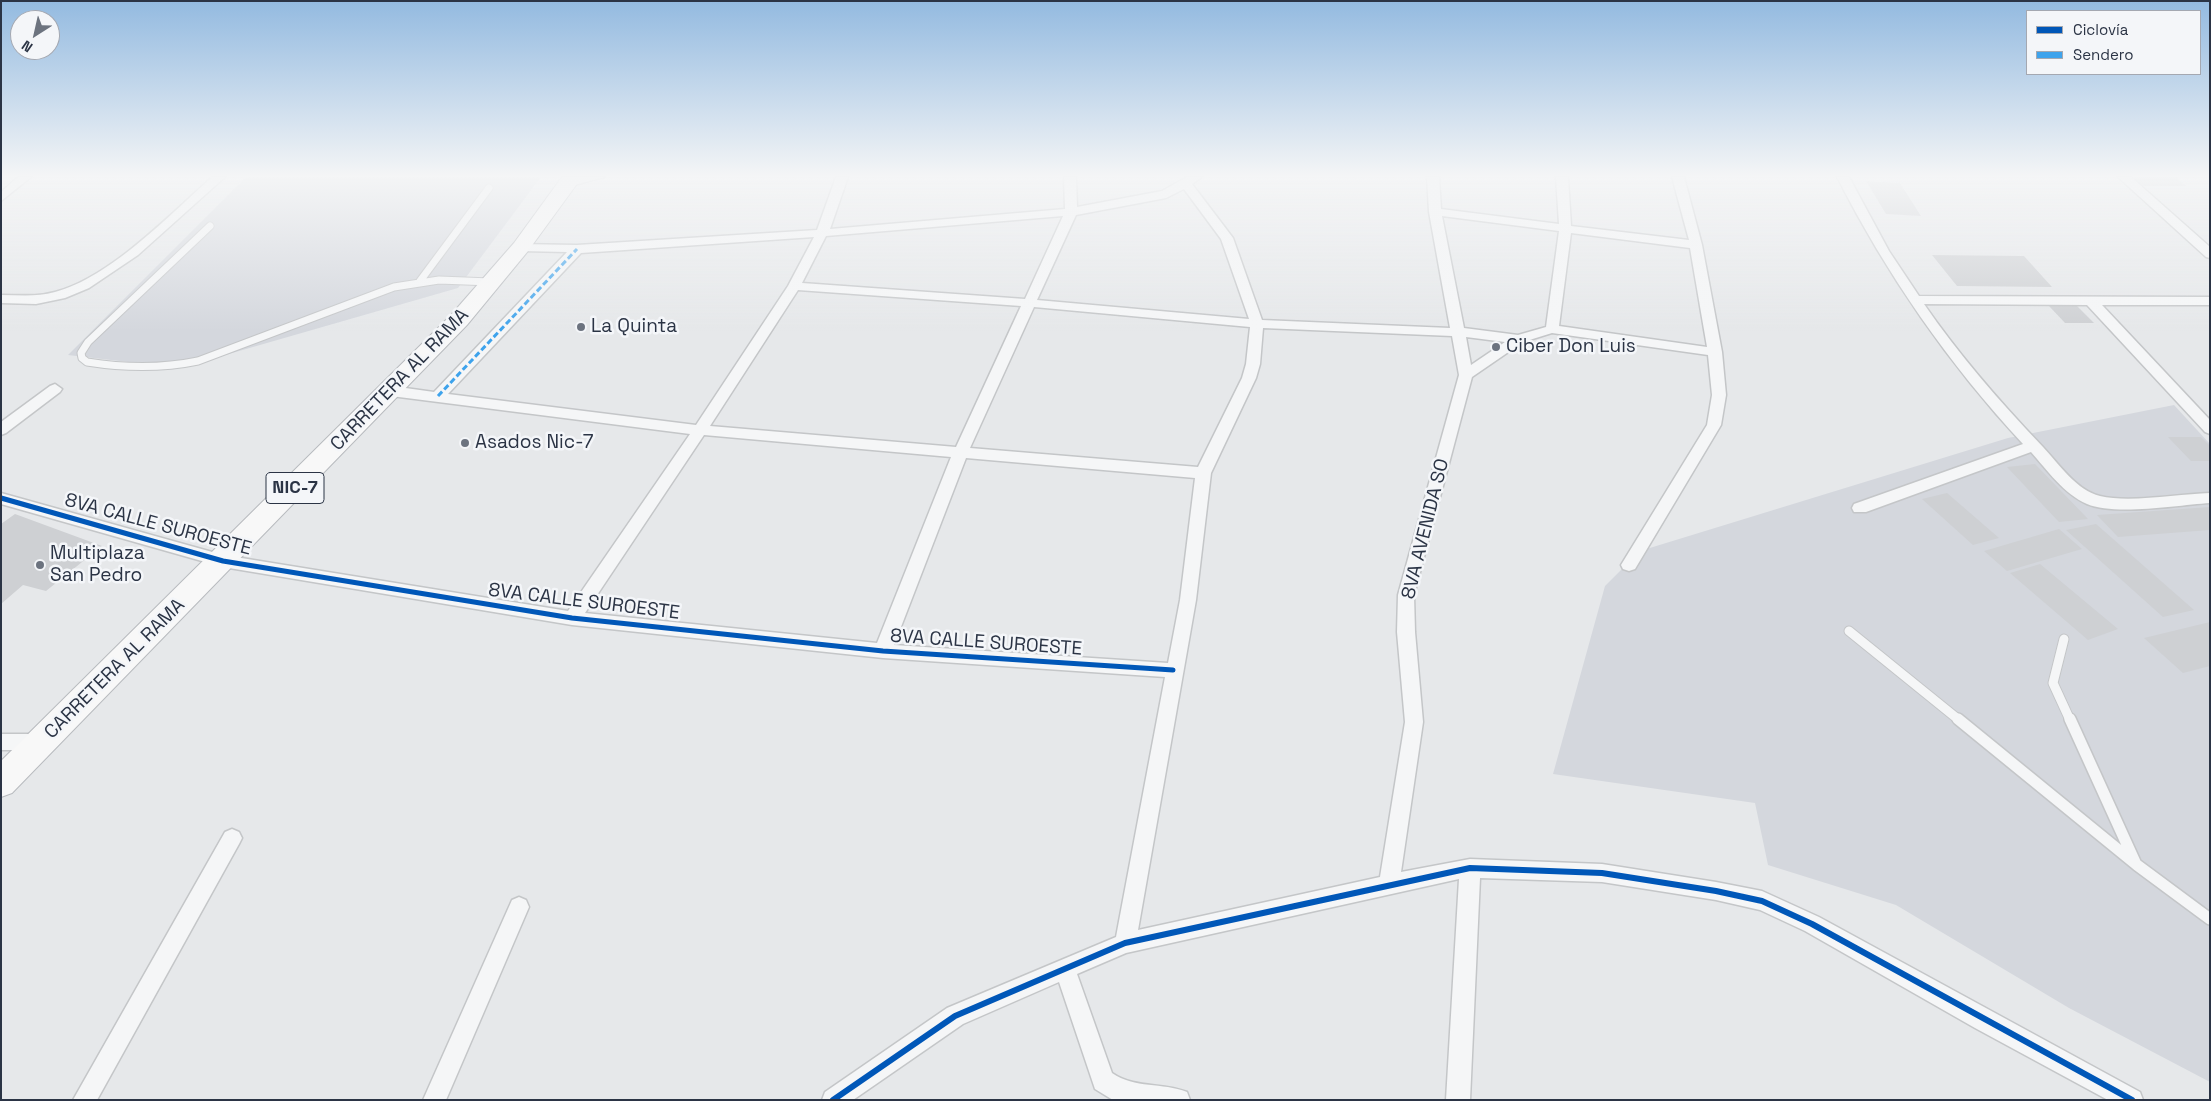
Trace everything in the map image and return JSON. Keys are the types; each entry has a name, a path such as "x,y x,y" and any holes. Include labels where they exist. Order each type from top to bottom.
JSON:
{"highway":[{"name":"CARRETERA AL RAMA","path":"1,783 391,391 459,320 521,247 534,228"}],"street":[{"path":"1,299 36,300 84,286 110,271 159,228"},
{"path":"572,618 700,430 794,286 824,228"},
{"path":"521,247 577,249 877,228"},
{"path":"883,651 960,454 1064,228"},
{"path":"1125,943 1188,600 1203,473 1249,378 1253,364 1257,324 1230,243 1221,228"},
{"name":"8VA AVENIDA SO","path":"1389,884 1414,722 1406,632 1406,595 1466,375 1438,228"},
{"path":"1553,228 1696,245"},
{"path":"1629,565 1714,425 1719,395 1715,352 1692,228"},
{"path":"1869,228 1914,300 1993,405 2074,488 2095,501 2210,498"},
{"path":"2181,228 2210,254"},
{"path":"1552,329 1565,230"},
{"path":"438,396 577,249"},
{"path":"794,286 1030,303 1257,324 1459,332 1518,339"},
{"path":"1914,300 2210,301"},
{"path":"2090,300 2210,430"},
{"path":"1466,375 1518,339 1552,329 1715,352"},
{"path":"1,430 54,389"},
{"path":"391,391 700,430 960,454 1203,473"},
{"path":"1860,508 2033,446"},
{"name":"8VA CALLE SUROESTE","path":"1,498 223,561 572,618 883,651 1174,670"},
{"path":"1,742 42,742"},
{"path":"84,1100 232,838"},
{"path":"1458,1100 1470,868"},
{"path":"833,1100 955,1016 1125,943 1389,884 1470,868 1602,873 1716,891 1762,901 1812,924 1983,1020 2132,1100"},
{"path":"434,1100 519,907"},
{"path":"1065,969 1103,1081 1116,1091 1137,1096 1179,1100"}],"lane":[{"path":"207,228 88,342 81,353 82,358 87,362 144,370 176,367 198,361 394,287 420,281 491,282"},
{"path":"420,281 459,228"},
{"path":"1849,631 2136,865 2210,919"},
{"path":"2064,639 2053,683 2136,865"}],"shaded area":[{"path":"195,228 503,228 458,288 180,368 68,355"},
{"path":"2174,405 2210,444 2210,1082 2069,1008 1896,905 1768,865 1755,803 1553,774 1605,586 1640,551 2008,438"}],"building":[{"path":"1932,255 2024,256 2052,287 1957,286"},
{"path":"2049,306 2077,306 2094,323 2065,323"},
{"path":"2168,437 2201,437 2210,446 2210,461 2191,461"},
{"path":"2035,464 2088,519 2059,522 2007,467"},
{"path":"1947,493 1999,538 1973,545 1922,499"},
{"path":"2210,507 2210,530 2118,537 2097,515"},
{"name":"Multiplaza San Pedro","path":"15,514 102,546 46,591 23,585 1,604 1,524"},
{"path":"2096,524 2194,610 2163,617 2066,530"},
{"path":"2059,529 2082,549 2007,571 1984,551"},
{"path":"2040,564 2118,629 2088,640 2010,573"},
{"path":"2210,622 2210,666 2183,673 2144,638"}],"marked path":[{"path":"438,396 577,249"}],"cycle path":[{"path":"1,498 223,561 572,618 883,651 1173,670"},
{"path":"833,1100 955,1016 1125,943 1389,884 1470,868 1602,873 1716,891 1762,901 1812,924 1983,1020 2132,1100"}],"place":[{"name":"La Quinta","path":"581,327"},
{"name":"Ciber Don Luis","path":"1496,347"},
{"name":"Asados Nic-7","path":"465,443"},
{"name":"Multiplaza San Pedro","path":"40,565"}]}
